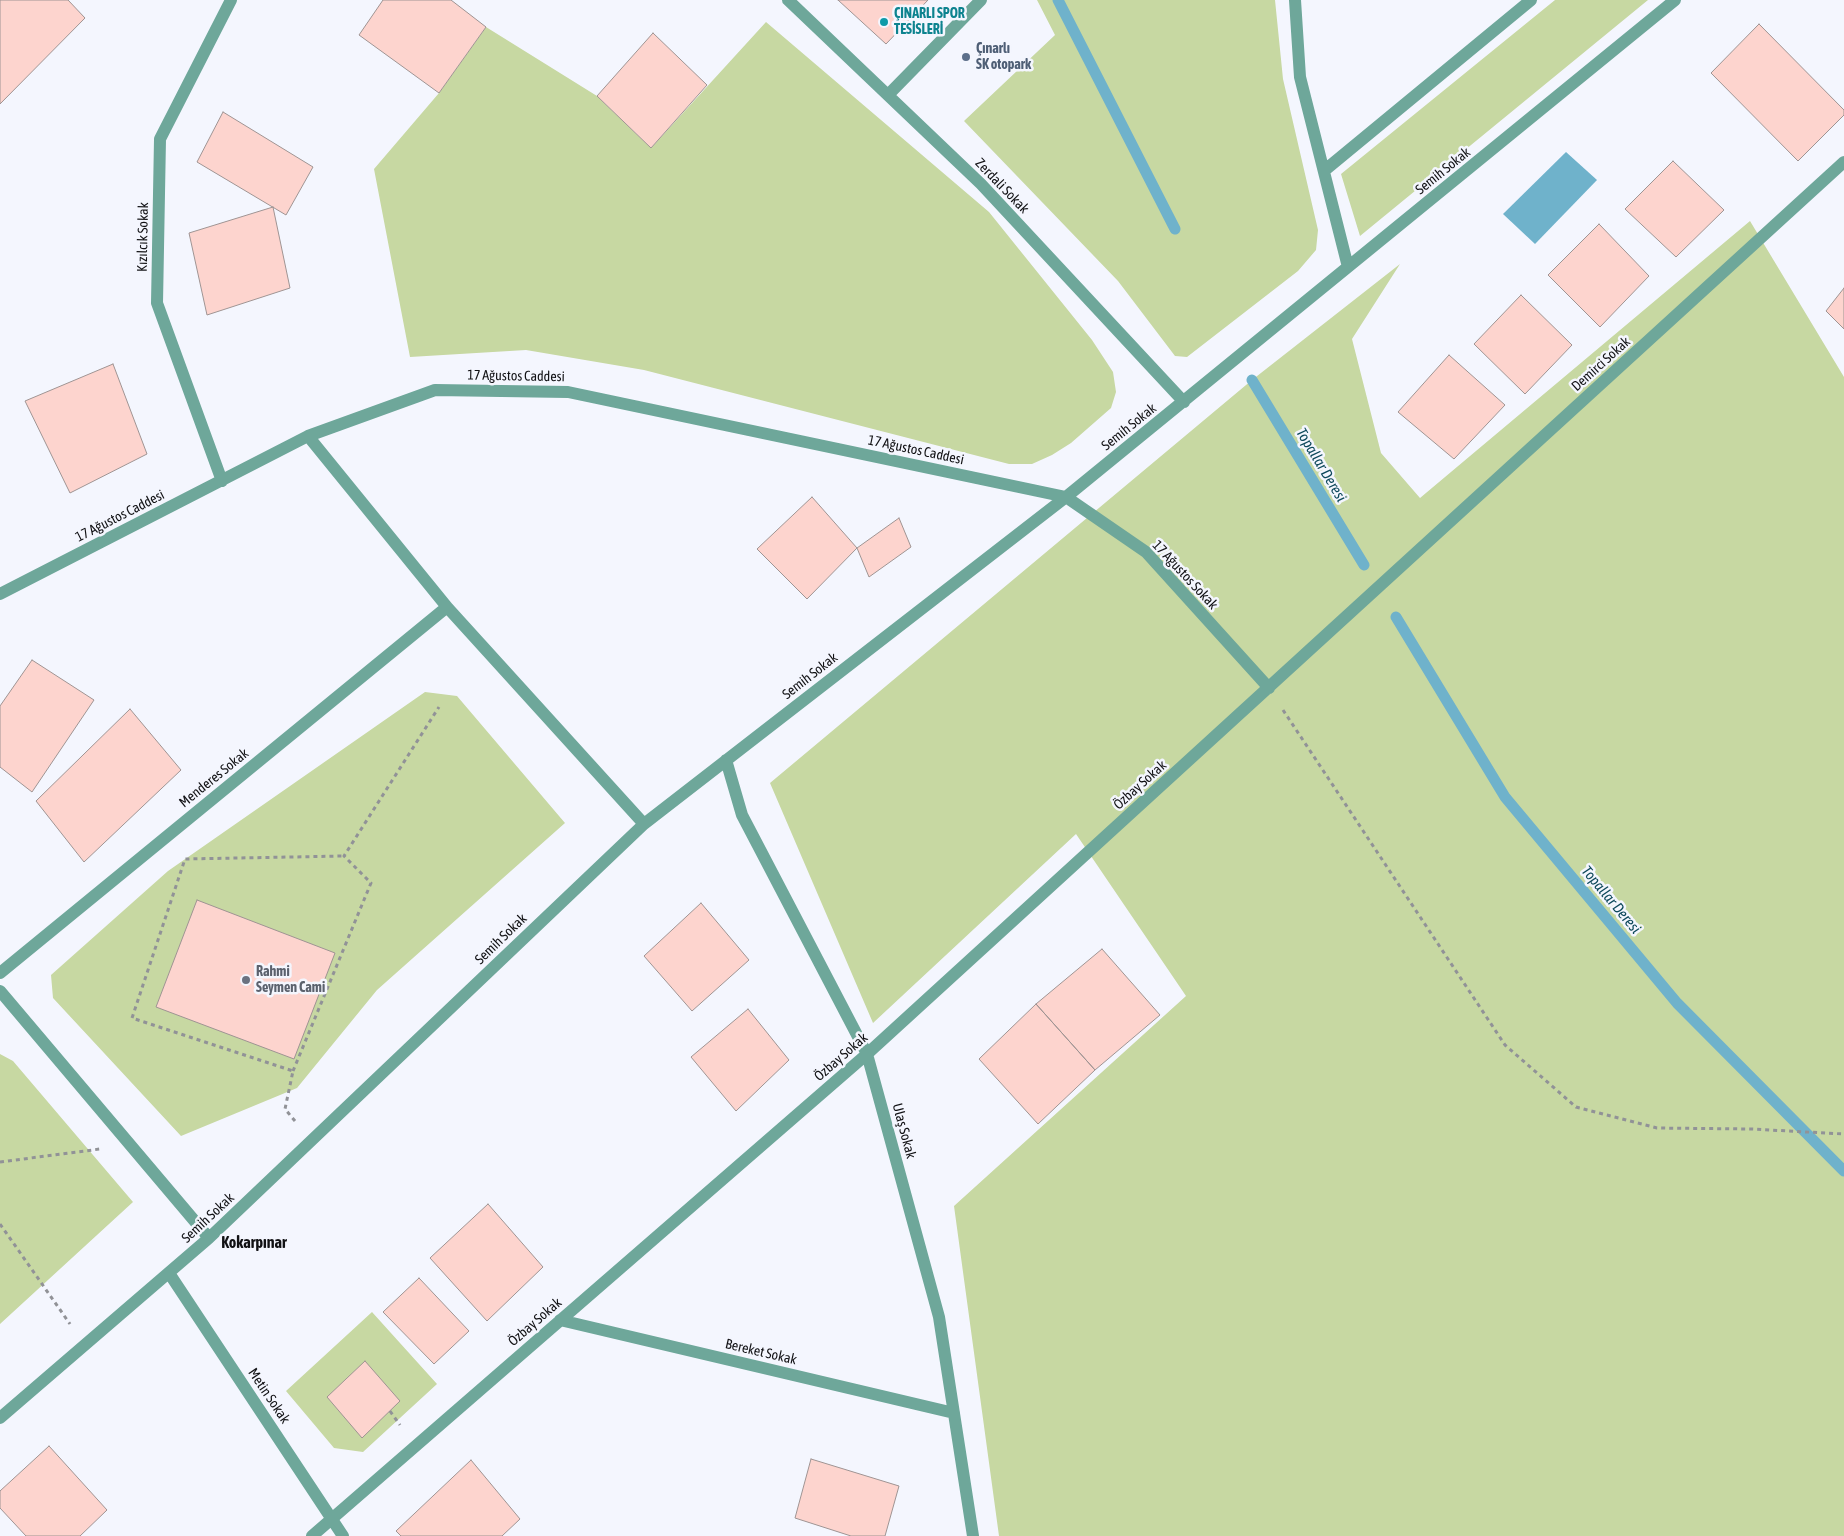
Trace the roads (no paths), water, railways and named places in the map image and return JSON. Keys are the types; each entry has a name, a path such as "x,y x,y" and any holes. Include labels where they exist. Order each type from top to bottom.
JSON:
{"street":[{"name":"Kızılcık Sokak","path":"222,480 157,303 160,139 231,0"},
{"name":"Zerdali Sokak","path":"788,0 981,184 1184,402"},
{"path":"888,95 981,0"},
{"path":"1295,0 1300,77 1348,267"},
{"path":"1324,170 1530,0"},
{"name":"Semih Sokak","path":"0,1418 209,1238 644,824 1066,497 1675,0"},
{"name":"Demirci Sokak","path":"1378,588 1844,162"},
{"name":"17 Ağustos Caddesi","path":"0,594 308,436 435,390 568,392 1066,497"},
{"path":"308,436 447,607 644,824"},
{"name":"17 Ağustos Sokak","path":"1066,497 1146,552 1269,688"},
{"name":"Özbay Sokak","path":"312,1536 867,1054 1378,588"},
{"name":"Menderes Sokak","path":"0,973 447,607"},
{"name":"Ulaş Sokak","path":"726,760 742,815 867,1054 939,1317 973,1536"},
{"path":"0,992 209,1238"},
{"name":"Metin Sokak","path":"169,1273 343,1536"},
{"name":"Bereket Sokak","path":"560,1320 954,1413"}],"water":[{"path":"1566,152 1597,180 1535,244 1503,214"}],"waterway":[{"path":"1058,0 1175,229"},
{"name":"Topallar Deresi","path":"1252,380 1364,565"},
{"name":"Topallar Deresi","path":"1396,617 1505,797 1677,1003 1844,1171"}],"place":[{"name":"ÇINARLI SPOR TESİSLERİ","path":"884,22"},
{"name":"Çınarlı SK otopark","path":"966,57"},
{"name":"Rahmi Seymen Cami","path":"246,980"}],"district":[{"name":"Kokarpınar","path":"254,1243"}]}
